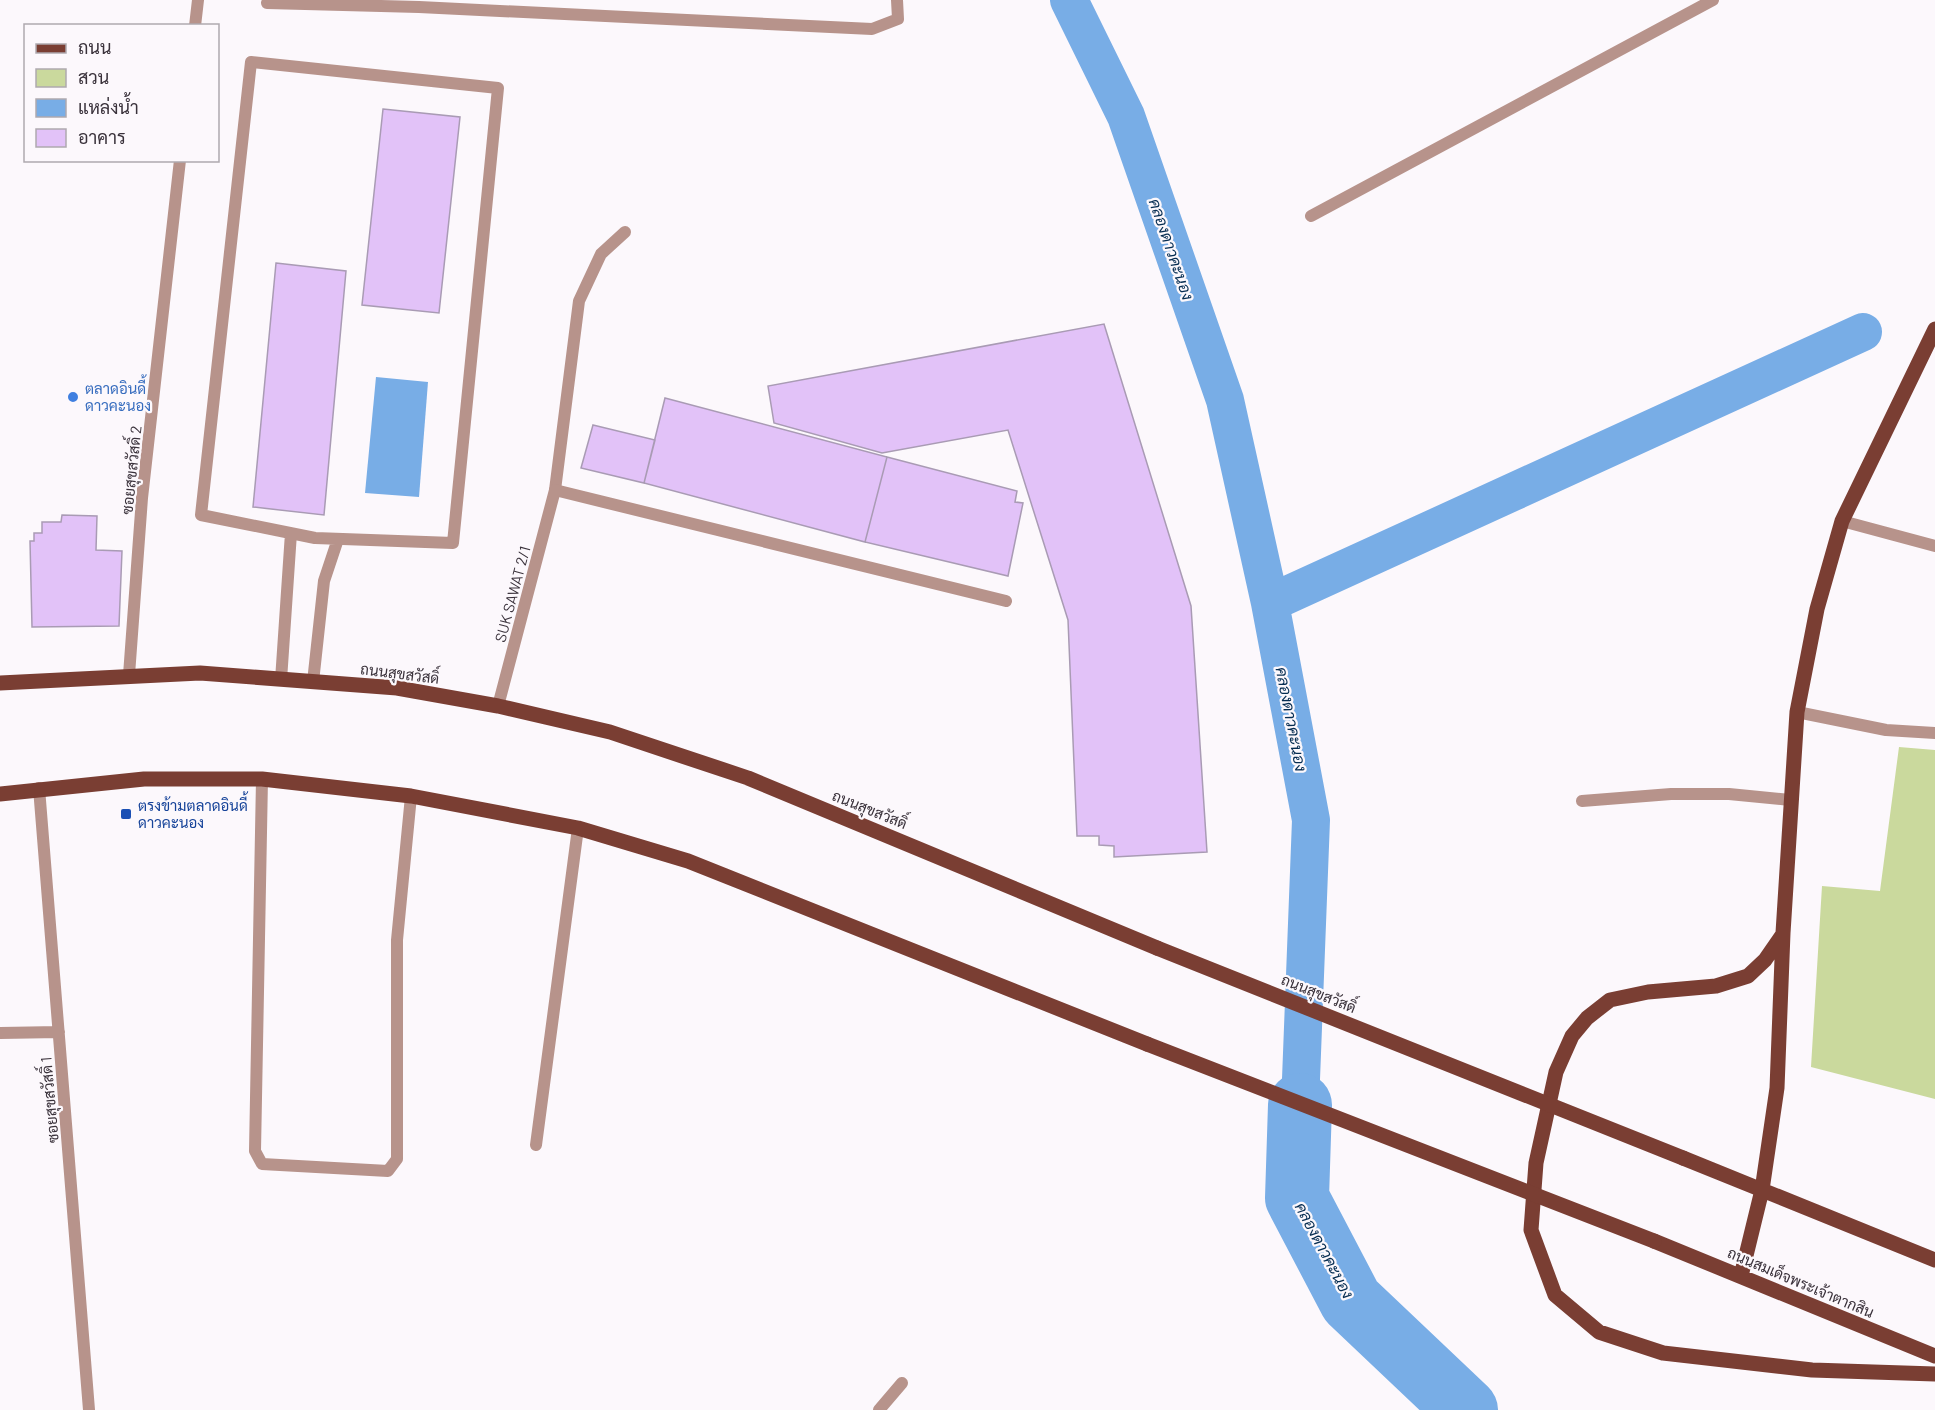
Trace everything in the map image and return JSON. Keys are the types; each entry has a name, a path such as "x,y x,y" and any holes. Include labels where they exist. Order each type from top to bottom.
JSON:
{"main road":[{"path":"1740,1276 1762,1190 1777,1088 1790,800 1797,712 1817,609 1842,520 1935,329"},
{"name":"ถนนสุขสวัสดิ์","path":"0,683 129,675 200,674 397,688 498,706 610,732 748,778 1157,948 1762,1190"},
{"path":"0,794 39,788 144,779 262,778 411,796 578,828"},
{"name":"ถนนสมเด็จพระเจ้าตากสิน","path":"578,828 688,861 1147,1044 1654,1240 1935,1356"},
{"path":"1783,933 1765,960 1748,976 1716,986 1648,993 1610,1000 1587,1018 1572,1036 1556,1072 1536,1163 1531,1230 1555,1295 1599,1332 1663,1353 1812,1370 1935,1374"},
{"path":"1762,1190 1935,1260"}],"street":[{"path":"195,24 198,0"},
{"path":"267,3 419,7 872,29 898,19 897,0"},
{"path":"1311,216 1713,0"},
{"path":"251,62 498,88 453,543 338,539 291,533 201,515 251,62"},
{"name":"ซอยสุขสวัสดิ์ 2","path":"129,675 142,498 180,162"},
{"name":"SUK SAWAT 2/1","path":"498,706 555,490 579,301 601,254 625,232"},
{"path":"555,490 1006,601"},
{"path":"1842,520 1935,546"},
{"path":"281,680 291,533"},
{"path":"313,682 324,581 338,539"},
{"path":"1797,712 1886,730 1935,733"},
{"path":"262,778 255,1151 262,1164 388,1171 397,1160 397,940 411,796"},
{"name":"ซอยสุขสวัสดิ์ 1","path":"39,788 89,1410"},
{"path":"1582,801 1717,794 1790,800"},
{"path":"536,1145 578,828"},
{"path":"0,1033 59,1032"},
{"path":"879,1410 902,1383"}],"green space":[{"path":"1899,747 1935,750 1935,1099 1811,1067 1822,886 1880,891"}],"water":[{"path":"376,377 428,382 419,497 365,493"}],"building":[{"path":"383,109 460,117 439,313 362,305"},
{"path":"276,263 346,271 324,515 253,507"},
{"path":"1104,324 1191,606 1207,852 1114,857 1114,846 1099,845 1099,836 1077,836 1068,620 1008,430 882,453 774,423 768,386"},
{"path":"665,398 887,457 865,542 644,483"},
{"path":"593,425 655,440 644,483 581,468"},
{"path":"887,457 1017,491 1015,502 1023,503 1008,576 865,542"},
{"path":"62,515 97,516 96,550 122,551 119,626 32,627 30,541 34,541 34,533 42,533 42,522 61,522"}],"waterway":[{"name":"คลองดาวคะนอง","path":"1069,0 1126,116 1225,400 1270,603 1311,820 1300,1105"},
{"path":"1270,603 1863,332"},
{"name":"คลองดาวคะนอง","path":"1300,1105 1297,1198 1351,1301 1466,1410"}],"place":[{"name":"ตลาดอินดี้ ดาวคะนอง","path":"73,397"},
{"name":"ตรงข้ามตลาดอินดี้ ดาวคะนอง","path":"126,814"}]}
